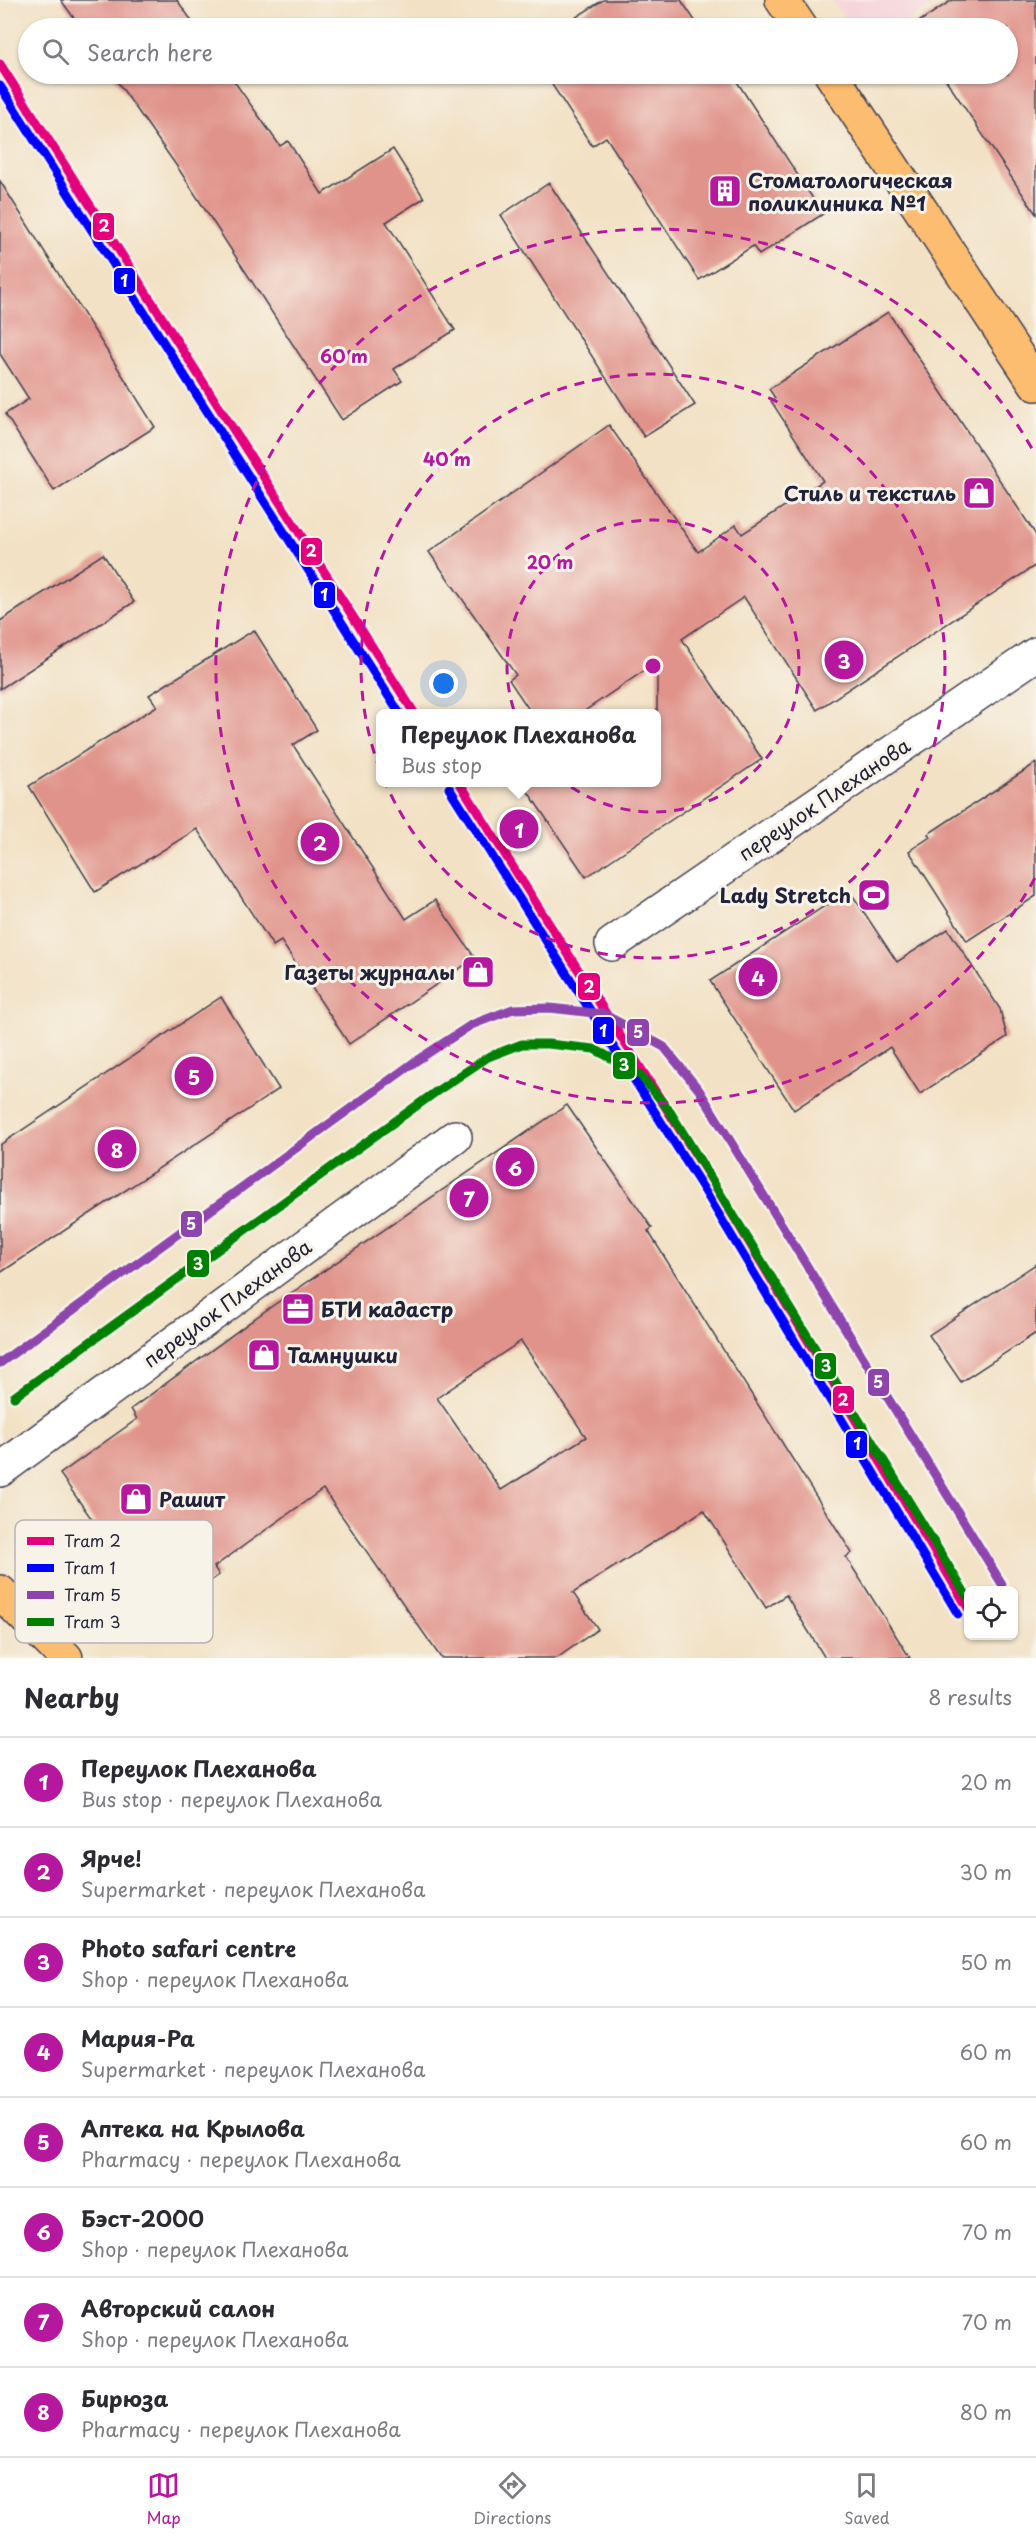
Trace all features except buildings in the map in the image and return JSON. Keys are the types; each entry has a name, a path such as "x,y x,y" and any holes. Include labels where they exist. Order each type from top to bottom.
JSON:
{"main road":[{"path":"782,0 794,18"},
{"path":"838,84 1036,384"},
{"path":"0,1592 15,1607"},
{"path":"51,1643 66,1658"}],"street":[{"name":"переулок Плеханова","path":"612,944 1036,654"},
{"name":"переулок Плеханова","path":"0,1470 455,1137"}],"shaded area":[{"path":"832,0 939,0 912,18 845,18"}],"tram line":[{"name":"2","path":"0,64 412,709"},
{"name":"1","path":"0,86 397,709"},
{"name":"2","path":"462,787 713,1182 964,1601"},
{"name":"1","path":"449,788 703,1188 958,1614"},
{"name":"5","path":"0,1363 416,1061 471,1025 513,1009 550,1008 603,1014 664,1047 699,1090 1002,1584"},
{"name":"3","path":"14,1397 437,1091 488,1057 522,1044 548,1044 594,1049 640,1075 669,1110 964,1591"}],"place":[{"name":"Стоматологическая поликлиника №1","path":"725,191"},
{"name":"Стиль и текстиль","path":"979,493"},
{"name":"Photo safari centre","path":"844,660"},
{"name":"Переулок Плеханова","path":"519,829"},
{"name":"Ярче!","path":"320,842"},
{"name":"Lady Stretch","path":"874,895"},
{"name":"Газеты журналы","path":"478,972"},
{"name":"Мария-Ра","path":"758,977"},
{"name":"Аптека на Крылова","path":"194,1076"},
{"name":"Бирюза","path":"117,1149"},
{"name":"Бэст-2000","path":"515,1167"},
{"name":"Авторский салон","path":"469,1198"},
{"name":"БТИ кадастр","path":"298,1309"},
{"name":"Тамнушки","path":"264,1355"},
{"name":"Рашит","path":"136,1499"}]}
